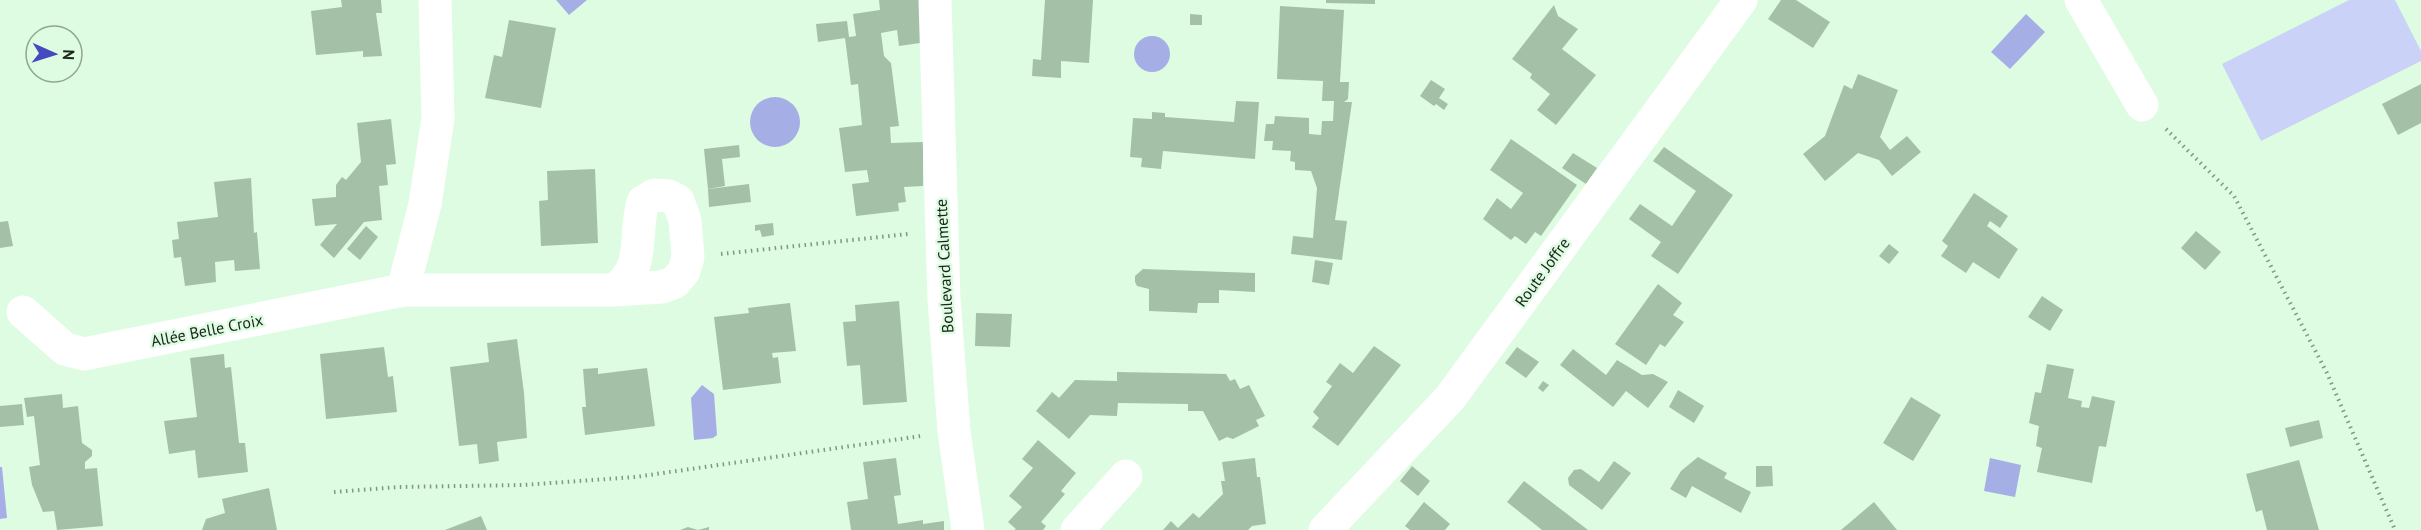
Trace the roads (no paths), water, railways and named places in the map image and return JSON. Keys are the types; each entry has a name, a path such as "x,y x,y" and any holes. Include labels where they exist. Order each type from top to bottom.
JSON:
{"street":[{"path":"403,290 425,204 438,118 435,0"},
{"name":"Boulevard Calmette","path":"935,0 941,230 954,431 968,530"},
{"name":"Route Joffre","path":"1325,530 1450,398 1742,0"},
{"path":"2082,0 2142,105"},
{"name":"Allée Belle Croix","path":"22,312 65,349 84,354 403,290 614,290 662,287 675,282 684,271 688,257 685,220 678,201 669,196 654,195 643,202 633,271 626,282 614,290"},
{"path":"1077,530 1126,476"}]}
